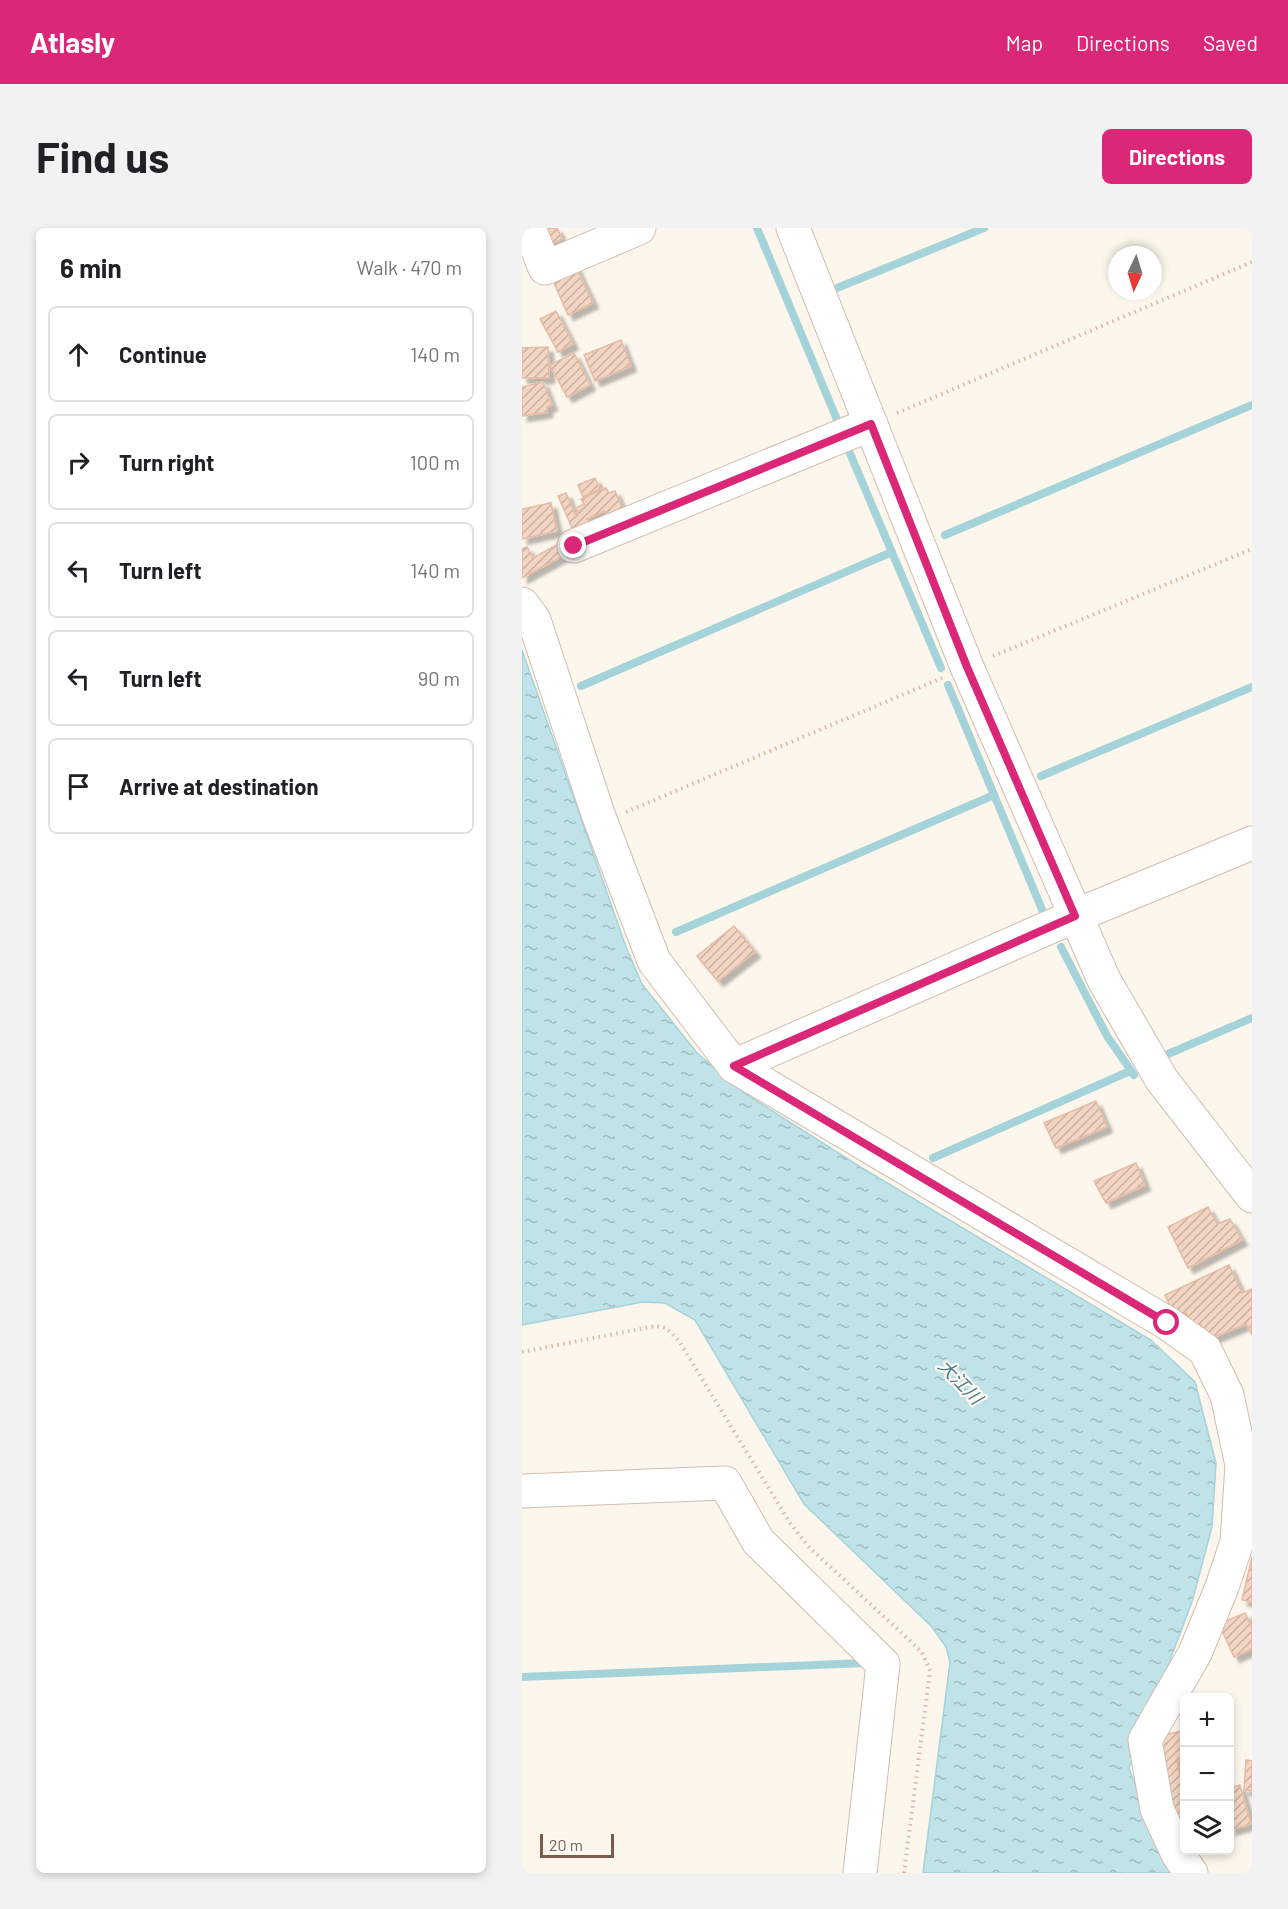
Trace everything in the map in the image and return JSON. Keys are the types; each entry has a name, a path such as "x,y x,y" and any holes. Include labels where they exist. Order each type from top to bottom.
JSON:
{"street":[{"path":"528,235 545,268 639,228"},
{"path":"794,228 967,667 1075,916 1128,1024 1162,1080 1252,1196"},
{"path":"574,546 871,424"},
{"path":"522,604 534,620 598,814 654,961 734,1066 1167,1323 1205,1350 1227,1395 1242,1465 1237,1542 1195,1653 1145,1740 1157,1809 1178,1854 1191,1873"},
{"path":"734,1066 1075,916 1252,843"},
{"path":"522,1491 725,1483 758,1541 884,1664 860,1873"}],"path":[{"path":"871,424 1252,262"},
{"path":"622,814 1252,549"}],"water":[{"name":"大江川","path":"522,650 626,947 642,984 697,1053 744,1093 862,1168 1151,1340 1195,1382 1216,1463 1212,1527 1192,1602 1129,1768 1148,1820 1175,1873 923,1873 950,1662 946,1647 932,1627 804,1504 695,1320 665,1303 643,1302 522,1325"}],"building":[{"path":"537,228 557,228 562,239 545,247"},
{"path":"575,265 593,303 568,315 551,276"},
{"path":"556,311 573,344 558,352 540,319"},
{"path":"621,340 631,366 595,381 584,355"},
{"path":"548,347 549,378 522,378 522,348"},
{"path":"574,353 590,385 567,397 550,365"},
{"path":"543,382 552,405 547,407 547,412 522,416 522,387"},
{"path":"595,478 600,489 583,497 578,485"},
{"path":"606,488 609,493 615,491 626,516 610,523 605,511 587,519 592,530 576,537 558,496 566,493 575,514 578,513 576,508 584,504 581,499"},
{"path":"551,503 557,531 522,539 522,509"},
{"path":"562,542 568,553 522,578 522,549 527,547 533,558"},
{"path":"734,926 755,952 718,981 697,956"},
{"path":"1096,1101 1107,1127 1056,1148 1044,1123"},
{"path":"1136,1163 1145,1185 1106,1203 1094,1181"},
{"path":"1208,1207 1217,1224 1230,1219 1242,1240 1188,1268 1168,1227"},
{"path":"1229,1265 1242,1293 1252,1289 1252,1335 1246,1324 1207,1340 1201,1325 1193,1328 1186,1313 1174,1316 1165,1295"},
{"path":"1252,1557 1252,1602 1242,1600"},
{"path":"1245,1613 1252,1628 1252,1649 1234,1657 1219,1624"},
{"path":"1180,1731 1180,1760 1177,1761 1180,1774 1180,1839 1154,1738"},
{"path":"1246,1760 1252,1761 1252,1791 1244,1790"},
{"path":"1240,1785 1251,1824 1234,1829 1234,1801 1234,1787"}],"waterway":[{"path":"757,228 838,422"},
{"path":"837,288 984,228"},
{"path":"945,535 1252,405"},
{"path":"846,444 941,668"},
{"path":"581,686 892,552"},
{"path":"948,685 1046,919"},
{"path":"1041,776 1252,687"},
{"path":"676,932 994,795"},
{"path":"1061,947 1107,1036 1134,1075"},
{"path":"1168,1054 1252,1018"},
{"path":"933,1158 1130,1071"},
{"path":"522,1677 864,1663"}],"route":[{"path":"574,546 871,424 967,667 1075,916 734,1066 1026,1242 1167,1323"}]}
